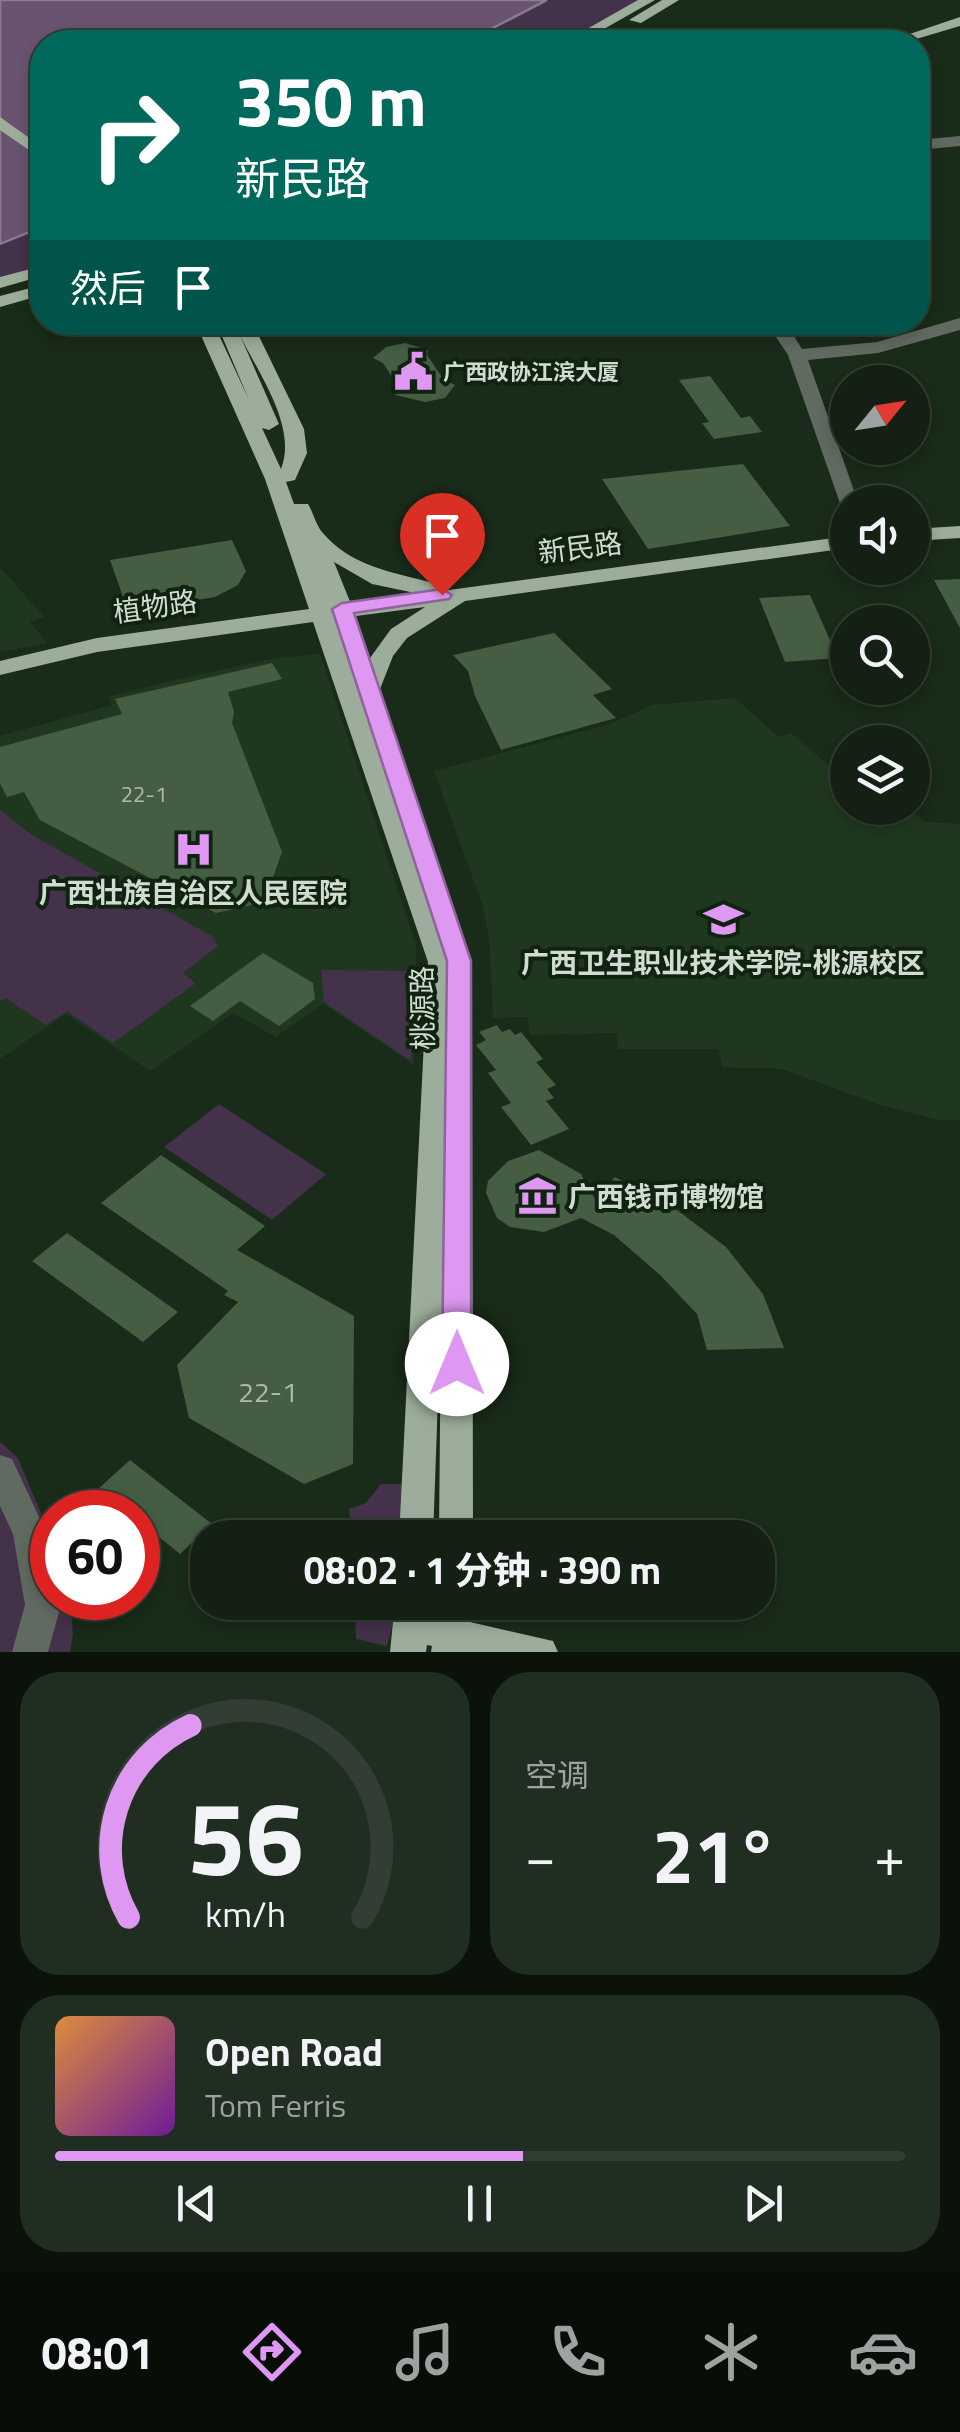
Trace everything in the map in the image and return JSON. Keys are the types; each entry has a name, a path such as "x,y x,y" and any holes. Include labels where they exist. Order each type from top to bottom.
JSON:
{"main road":[{"path":"594,30 648,0"},
{"path":"618,30 672,0"},
{"path":"930,30 960,21"},
{"path":"0,105 30,128"},
{"path":"0,122 30,145"},
{"path":"0,283 30,275"},
{"path":"0,302 30,293"},
{"path":"195,335 232,423 251,454 281,478 296,453 294,430 250,335"},
{"path":"211,335 271,448"},
{"path":"230,335 271,448"},
{"name":"桃源路","path":"271,448 331,610 369,689 459,961 456,1520"},
{"name":"桃源路","path":"281,478 311,532 331,610 441,962 417,1520"},
{"path":"311,532 357,571 386,583 476,591"},
{"path":"930,534 960,532"},
{"name":"新民路","path":"331,610 830,544"},
{"path":"369,689 379,654 398,634 420,617 476,591"},
{"name":"植物路","path":"0,668 97,644 331,610"},
{"path":"411,1627 452,1630 540,1652"}],"street":[{"path":"930,144 960,141"},
{"path":"930,332 960,324"},
{"path":"784,335 798,355 842,485"},
{"path":"798,355 878,346 919,335"},
{"path":"0,1469 30,1534 43,1605 30,1652"}],"shaded area":[{"path":"0,0 547,0 489,30 30,30 30,232 0,244"},
{"path":"547,0 648,0 593,30 489,30"},
{"path":"30,232 30,274 0,283 0,244"},
{"path":"0,567 44,617 30,622 47,643 0,652"},
{"name":"广西壮族自治区人民医院","path":"320,654 416,945 414,1065 323,1004 276,1037 233,1013 150,1071 66,1014 0,1059 0,736 112,705 108,697 166,682 277,658"},
{"name":"广西卫生职业技术学院-桃源校区","path":"735,698 779,737 791,733 830,766 830,825 960,824 960,1120 939,1120 880,1105 782,1069 723,1067 718,1049 618,1049 616,1033 530,1035 527,1017 493,1018 489,937 482,904 434,771 610,724 652,705"},
{"path":"0,810 32,835 212,936 218,946 183,973 196,983 113,1043 67,1011 46,1025 6,998 0,1001"},
{"path":"321,970 413,971 411,1061 324,1002"},
{"path":"219,1104 326,1174 272,1220 164,1147"},
{"path":"0,1442 18,1458 31,1490 30,1620 72,1620 73,1634 70,1652 0,1652"},
{"path":"381,1484 402,1484 402,1520 350,1520 349,1509 366,1503"},
{"path":"355,1620 394,1620 387,1646 356,1639"}],"building":[{"name":"广西政协江滨大厦","path":"405,343 428,350 427,355 444,380 455,385 445,398 425,402 395,395 399,388 383,363 373,358 386,347"},
{"path":"710,376 741,418 750,416 762,432 714,439 702,423 709,422 679,380"},
{"path":"743,464 790,526 648,549 602,479"},
{"path":"232,540 246,571 238,585 215,597 128,611 110,560"},
{"path":"960,579 960,628 934,580"},
{"path":"810,595 830,640 830,659 785,662 759,598"},
{"path":"554,633 612,689 593,695 616,718 501,750 475,696 468,671 453,655"},
{"path":"272,663 282,679 228,692 234,712 232,723 282,852 269,889 252,905 216,913 40,820 24,792 7,797 0,783 0,747 122,714 115,699"},
{"path":"263,953 313,983 315,999 279,1026 240,1001 213,1021 190,1006"},
{"path":"497,1025 502,1032 521,1032 543,1059 536,1062 556,1085 547,1089 554,1098 546,1101 569,1129 531,1145 501,1107 511,1103 488,1073 496,1070 476,1045 486,1040 479,1032"},
{"path":"539,1150 581,1174 595,1199 615,1177 669,1204 726,1247 763,1294 784,1348 707,1350 697,1314 660,1275 614,1235 581,1218 544,1232 510,1227 497,1218 486,1193 488,1181 508,1161"},
{"path":"161,1155 265,1226 237,1250 354,1316 353,1464 304,1484 189,1418 177,1365 238,1302 224,1295 228,1291 101,1203"},
{"path":"67,1233 178,1312 143,1342 32,1261"},
{"path":"130,1460 207,1520 190,1520 190,1545 180,1554 160,1538 160,1490 98,1489"}],"place":[{"name":"广西政协江滨大厦","path":"413,372"},
{"name":"广西壮族自治区人民医院","path":"193,850"},
{"name":"广西卫生职业技术学院-桃源校区","path":"723,920"},
{"name":"广西钱币博物馆","path":"538,1196"}],"route":[{"path":"442,595 342,609 459,961 457,1364"}]}
